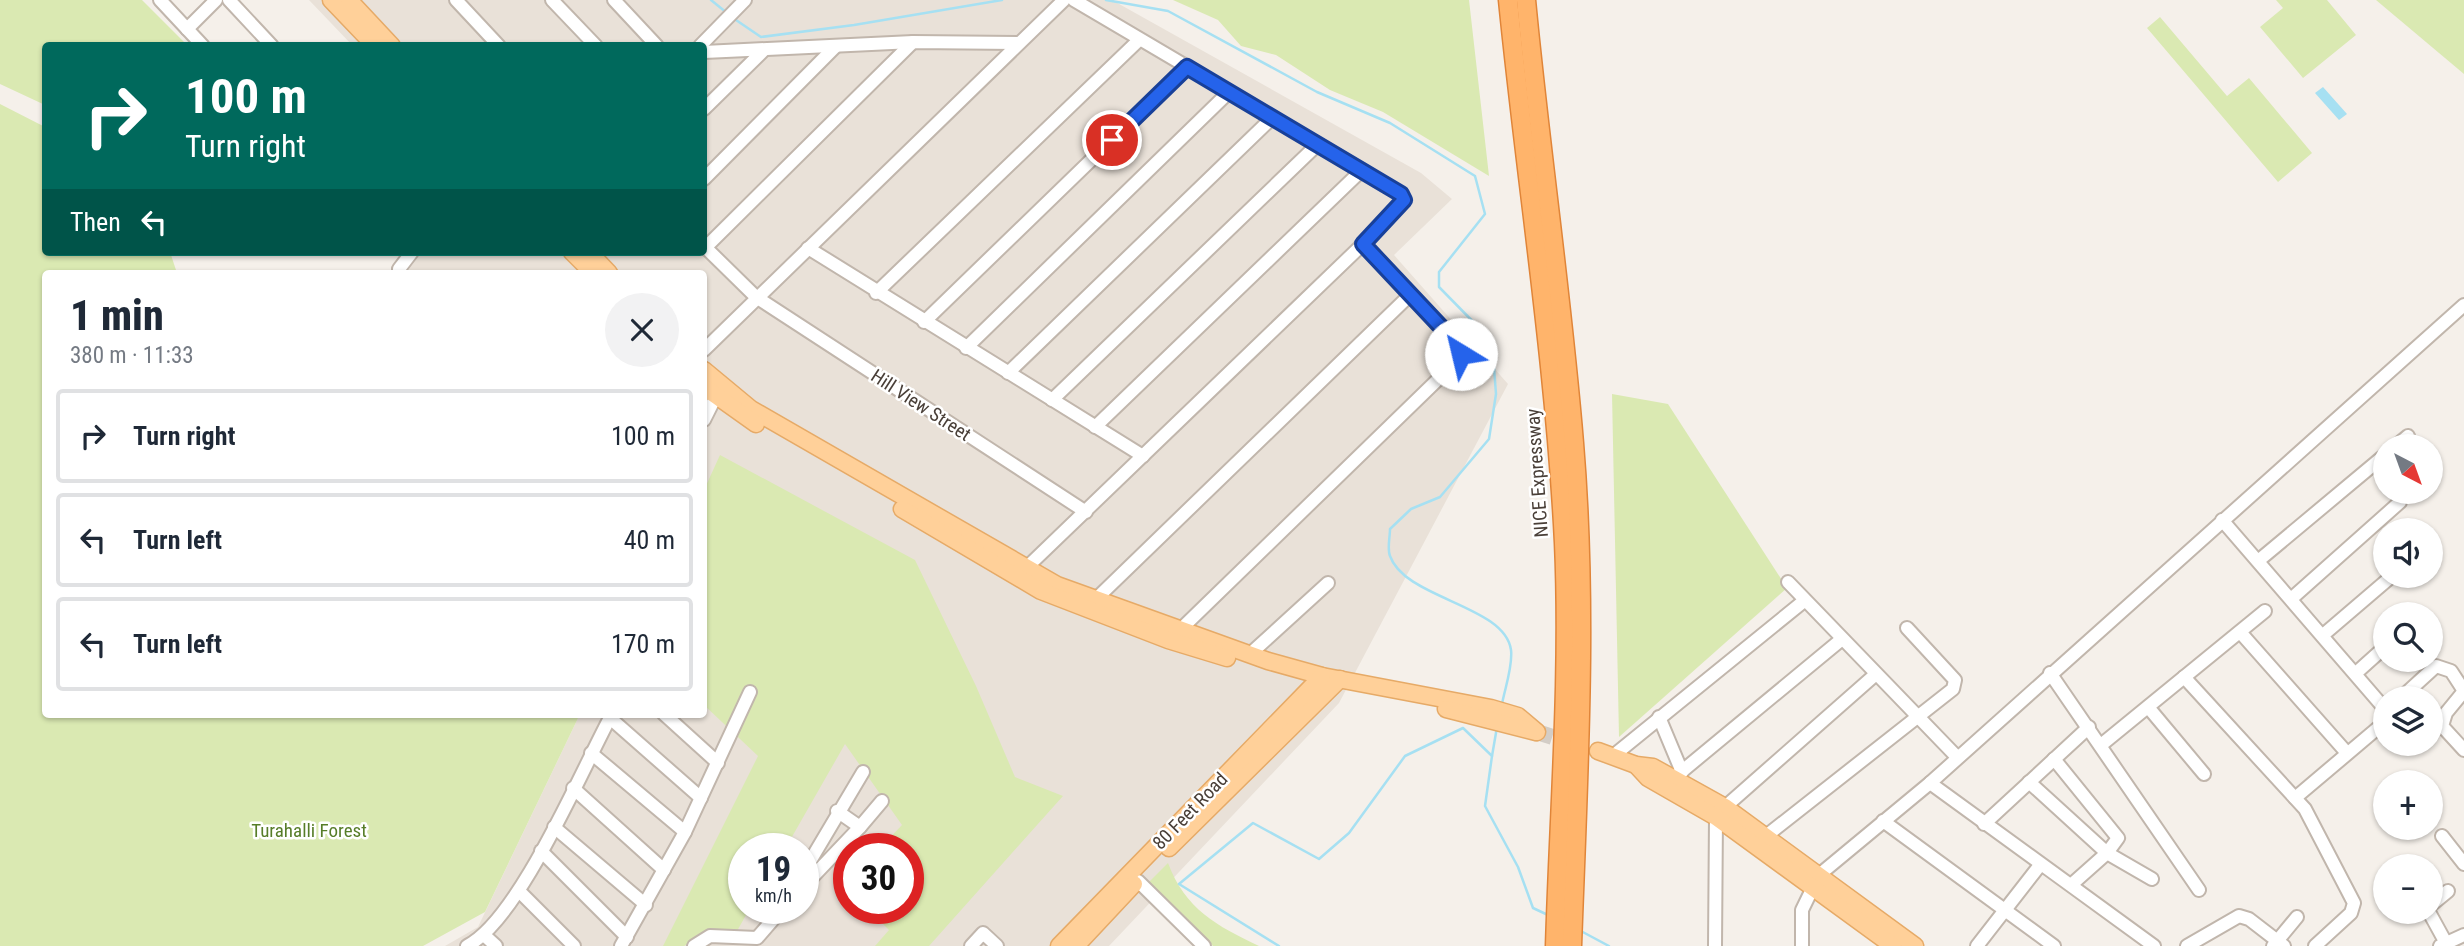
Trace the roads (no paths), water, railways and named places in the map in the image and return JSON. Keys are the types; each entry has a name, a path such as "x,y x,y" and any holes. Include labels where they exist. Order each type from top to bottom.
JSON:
{"highway":[{"name":"NICE Expressway","path":"1508,0 1558,446 1564,546 1564,725 1556,905 1563,945"},
{"name":"NICE Expressway","path":"1526,0 1576,469 1582,601 1573,917 1563,945"}],"main road":[{"path":"331,0 371,42"},
{"path":"349,0 389,42"},
{"path":"576,256 590,270"},
{"path":"593,256 606,270"},
{"path":"707,372 751,409 1021,573 1052,596 1168,640 1327,681 1516,722"},
{"path":"709,393 1021,573 1327,681"},
{"name":"80 Feet Road","path":"1076,946 1327,681"},
{"name":"80 Feet Road","path":"1059,946 1327,681"},
{"path":"1605,753 1636,765 1679,775 1721,812 1816,881 1915,946"},
{"path":"1636,765 1648,778 1766,835 1893,946"}],"street":[{"path":"160,0 199,42"},
{"path":"187,29 216,0"},
{"path":"229,0 268,42"},
{"path":"456,0 495,42"},
{"path":"552,0 592,42"},
{"path":"614,0 653,42"},
{"path":"704,42 745,0"},
{"path":"707,347 1063,0"},
{"path":"1021,573 1363,244 1404,200 1401,194 1362,170 1074,0"},
{"path":"876,293 1139,40"},
{"path":"707,52 913,42 1017,43"},
{"path":"707,244 913,42"},
{"path":"707,175 835,47"},
{"path":"707,106 764,50"},
{"path":"923,322 1187,67"},
{"path":"966,348 1229,92"},
{"path":"1008,373 1273,117"},
{"path":"1052,400 1318,144"},
{"path":"1095,427 1362,170"},
{"path":"1180,630 1460,358 1461,351 1457,344 1363,244"},
{"path":"808,248 876,293 1143,456"},
{"name":"Hill View Street","path":"707,250 756,297 1086,512"},
{"path":"399,270 406,256"},
{"path":"1096,599 1411,294"},
{"path":"1802,946 1802,910 1816,881 1930,783 2464,305"},
{"path":"2258,561 2373,465"},
{"path":"2291,599 2398,504"},
{"path":"2222,520 2373,694"},
{"path":"1788,582 1957,757"},
{"path":"1249,655 1328,583"},
{"path":"2323,635 2378,588"},
{"path":"1605,753 1659,717 1804,601"},
{"path":"2102,746 2265,611"},
{"path":"1766,835 1918,719 1953,689 1955,680 1907,628"},
{"path":"2239,632 2347,753"},
{"path":"1659,717 1679,775 1842,639"},
{"path":"2356,673 2373,658"},
{"path":"2414,686 2436,666 2451,671 2464,691 2446,713 2442,726 2464,750"},
{"path":"2050,673 2090,727 2199,890"},
{"path":"1715,946 1721,812 1876,674"},
{"path":"2184,677 2295,798 2315,825 2354,903 2351,913 2315,946"},
{"path":"541,852 624,941 685,832 750,692"},
{"path":"2148,707 2204,774"},
{"path":"467,946 484,935 519,891 610,718"},
{"path":"613,718 701,798"},
{"path":"668,718 718,763"},
{"path":"1984,824 2090,727"},
{"path":"2295,798 2373,732"},
{"path":"591,753 685,832"},
{"path":"2054,759 2116,833 2117,841 2107,853 2071,885"},
{"path":"819,844 863,772"},
{"path":"2029,782 2107,853 2152,879"},
{"path":"1930,783 2154,946"},
{"path":"573,788 664,870"},
{"path":"819,870 882,801"},
{"path":"837,811 860,827"},
{"path":"1883,821 2054,946"},
{"path":"554,827 646,905"},
{"path":"2443,837 2464,864"},
{"path":"1977,946 2040,865"},
{"path":"1138,880 1204,946"},
{"path":"519,891 574,946"},
{"path":"2443,895 2448,891"},
{"path":"2188,946 2239,916 2249,919 2278,944 2297,917"},
{"path":"694,946 709,942 757,939 770,924"},
{"path":"2434,924 2443,945 2464,935"},
{"path":"971,946 983,933 997,946"},
{"path":"484,935 496,946"}],"water":[{"path":"2323,87 2347,114 2339,120 2315,93"}],"waterway":[{"path":"711,0 727,13"},
{"path":"733,18 761,37 854,25 1002,0"},
{"path":"1106,0 1168,11 1317,92 1390,123 1475,176 1485,214 1439,272 1439,287 1492,341 1496,394 1489,439 1440,497 1411,509 1390,529 1389,550 1399,571 1414,582 1492,622 1505,635 1511,656 1502,704"},
{"path":"1492,756 1497,727"},
{"path":"1279,946 1179,884 1253,823 1319,859 1349,833 1405,756 1463,728 1492,756 1485,806 1518,867 1533,908 1548,915"},
{"path":"1579,930 1609,946"}],"tunnel":[{"path":"1537,732 1575,744"}],"park label":[{"name":"Turahalli Forest","path":"309,830"}]}
